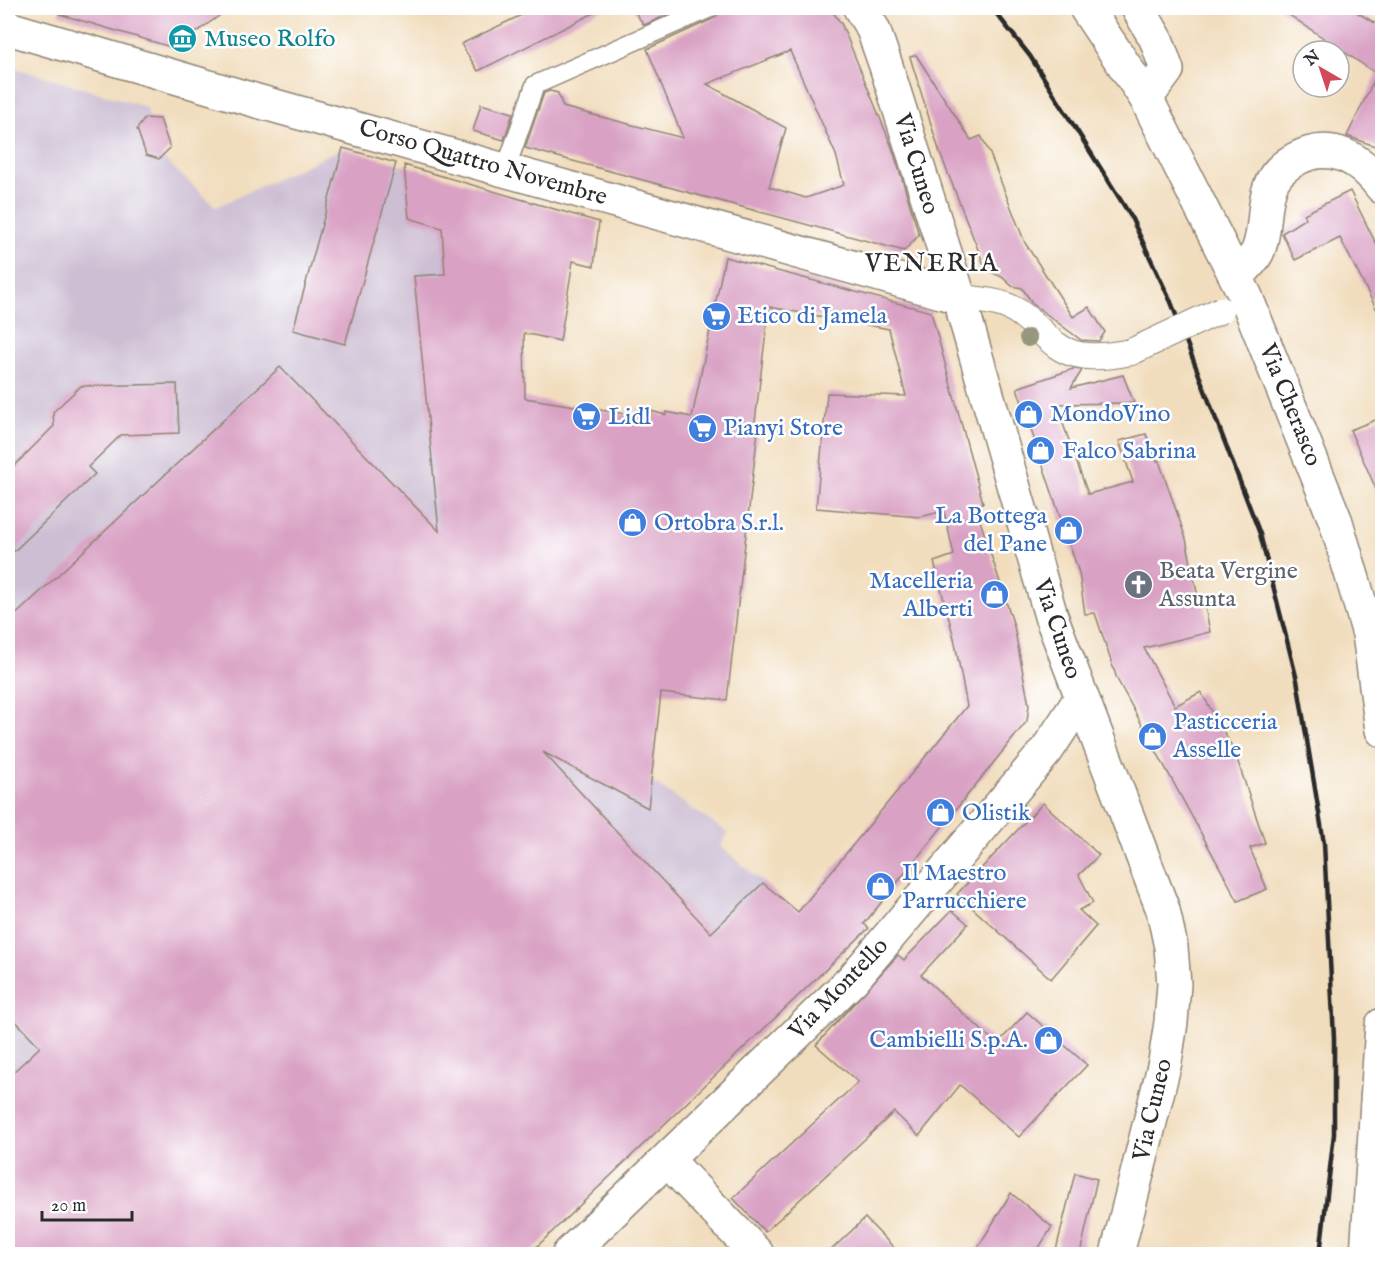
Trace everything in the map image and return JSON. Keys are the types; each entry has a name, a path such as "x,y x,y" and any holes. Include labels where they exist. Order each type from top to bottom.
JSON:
{"main road":[{"name":"Via Cuneo","path":"860,8 873,29 886,66 959,297 1051,616 1163,910 1173,975 1172,1022 1166,1062 1118,1254"},
{"name":"Via Cherasco","path":"1086,8 1146,98 1336,522 1369,634 1383,730"},
{"path":"1138,8 1156,39 1167,70 1146,98"},
{"name":"Corso Quattro Novembre","path":"8,27 505,171 959,297"},
{"path":"1235,295 1259,249 1267,193 1274,177 1286,165 1320,151 1335,152 1362,164 1383,187"},
{"name":"Via Montello","path":"569,1254 853,979 1047,750 1081,698"},
{"path":"1367,1254 1383,1025"},
{"path":"667,1160 757,1254"}],"street":[{"path":"959,297 1005,305 1034,323 1056,345 1078,354 1102,357 1131,352 1235,295"}],"lane":[{"path":"505,171 535,84 710,8"}],"shaded area":[{"path":"8,66 146,107 163,158 216,207 343,148 468,184 518,691 728,833 720,846 845,952 529,1254 8,1254 8,234 10,233"}],"building":[{"path":"60,8 230,8 174,48 59,14"},
{"path":"536,8 604,8 478,71 461,44"},
{"path":"632,8 683,8 644,25"},
{"path":"721,8 830,8 842,25 892,147 911,208 919,235 904,251 525,148 544,93 550,91 558,93 563,107 683,138 647,49 715,18","holes":["790,51 836,155 844,185 806,198 769,187 786,128 707,84"]},
{"path":"1279,8 1350,8 1383,28 1383,149 1347,136 1377,74 1351,56 1351,39 1325,39"},
{"path":"916,55 971,140 981,136 1025,243 1073,317 1089,307 1105,332 1099,341 1081,340 1033,304 1022,288 1012,286 1002,277 986,270 940,153 910,57"},
{"path":"481,104 513,113 504,140 473,131"},
{"path":"145,118 160,119 170,148 159,159 146,155 137,129"},
{"path":"343,148 396,163 345,344 293,330"},
{"path":"404,165 599,222 594,266 573,261 560,341 524,333 525,398 638,416 639,408 666,415 666,412 692,417 725,257 931,312 983,503 975,505 1014,626 1029,705 1027,721 864,924 869,928 529,1254 8,1254 8,1077 40,1047 8,1013 8,622 280,367 439,531 414,276 445,274 442,228 409,218","holes":["769,307 889,329 906,396 827,393 816,508 920,517 944,511 954,555 934,562 954,638 967,706 798,912 763,883 711,933 543,752 648,808 661,693 727,700 758,430 754,430"]},
{"path":"1350,191 1383,258 1383,322 1340,238 1295,260 1282,233 1306,218 1304,214"},
{"path":"1073,369 1082,370 1071,388 1123,375 1134,403 1056,404 1088,494 1133,482 1119,441 1146,434 1157,461 1159,461 1186,539 1199,602 1204,601 1210,632 1144,648 1175,706 1201,692 1234,750 1265,843 1250,848 1267,889 1238,901 1117,679 1095,613 1085,614 1079,573 1017,388"},
{"path":"177,384 179,433 121,435 88,467 95,474 8,557 8,472 54,426 53,412 81,386"},
{"path":"1383,417 1383,505 1350,430"},
{"path":"1043,803 1099,855 1079,875 1093,903 1079,910 1096,926 1051,979 957,894"},
{"path":"952,910 968,924 921,975 997,1044 1027,1012 1087,1065 1019,1137 960,1085 919,1136 894,1112 765,1232 733,1198 858,1082 816,1045 898,955 904,960"},
{"path":"1075,1173 1097,1179 1080,1254 1055,1254"},
{"path":"1011,1193 1052,1227 1035,1254 974,1254"},
{"path":"865,1218 900,1254 827,1254"}],"railway":[{"path":"992,8 1030,56 1130,215 1171,302 1260,534 1297,680 1324,843 1334,1038 1334,1134 1320,1254"}],"place":[{"name":"Museo Rolfo","path":"183,39"},
{"name":"Etico di Jamela","path":"716,316"},
{"name":"MondoVino","path":"1029,414"},
{"name":"Lidl","path":"587,417"},
{"name":"Pianyi Store","path":"702,428"},
{"name":"Falco Sabrina","path":"1041,451"},
{"name":"Ortobra S.r.l.","path":"633,523"},
{"name":"La Bottega del Pane","path":"1068,530"},
{"name":"Beata Vergine Assunta","path":"1138,585"},
{"name":"Macelleria Alberti","path":"994,595"},
{"name":"Pasticceria Asselle","path":"1152,736"},
{"name":"Olistik","path":"941,813"},
{"name":"Il Maestro Parrucchiere","path":"881,887"},
{"name":"Cambielli S.p.A.","path":"1049,1040"}],"district":[{"name":"VENERIA","path":"932,263"}]}
